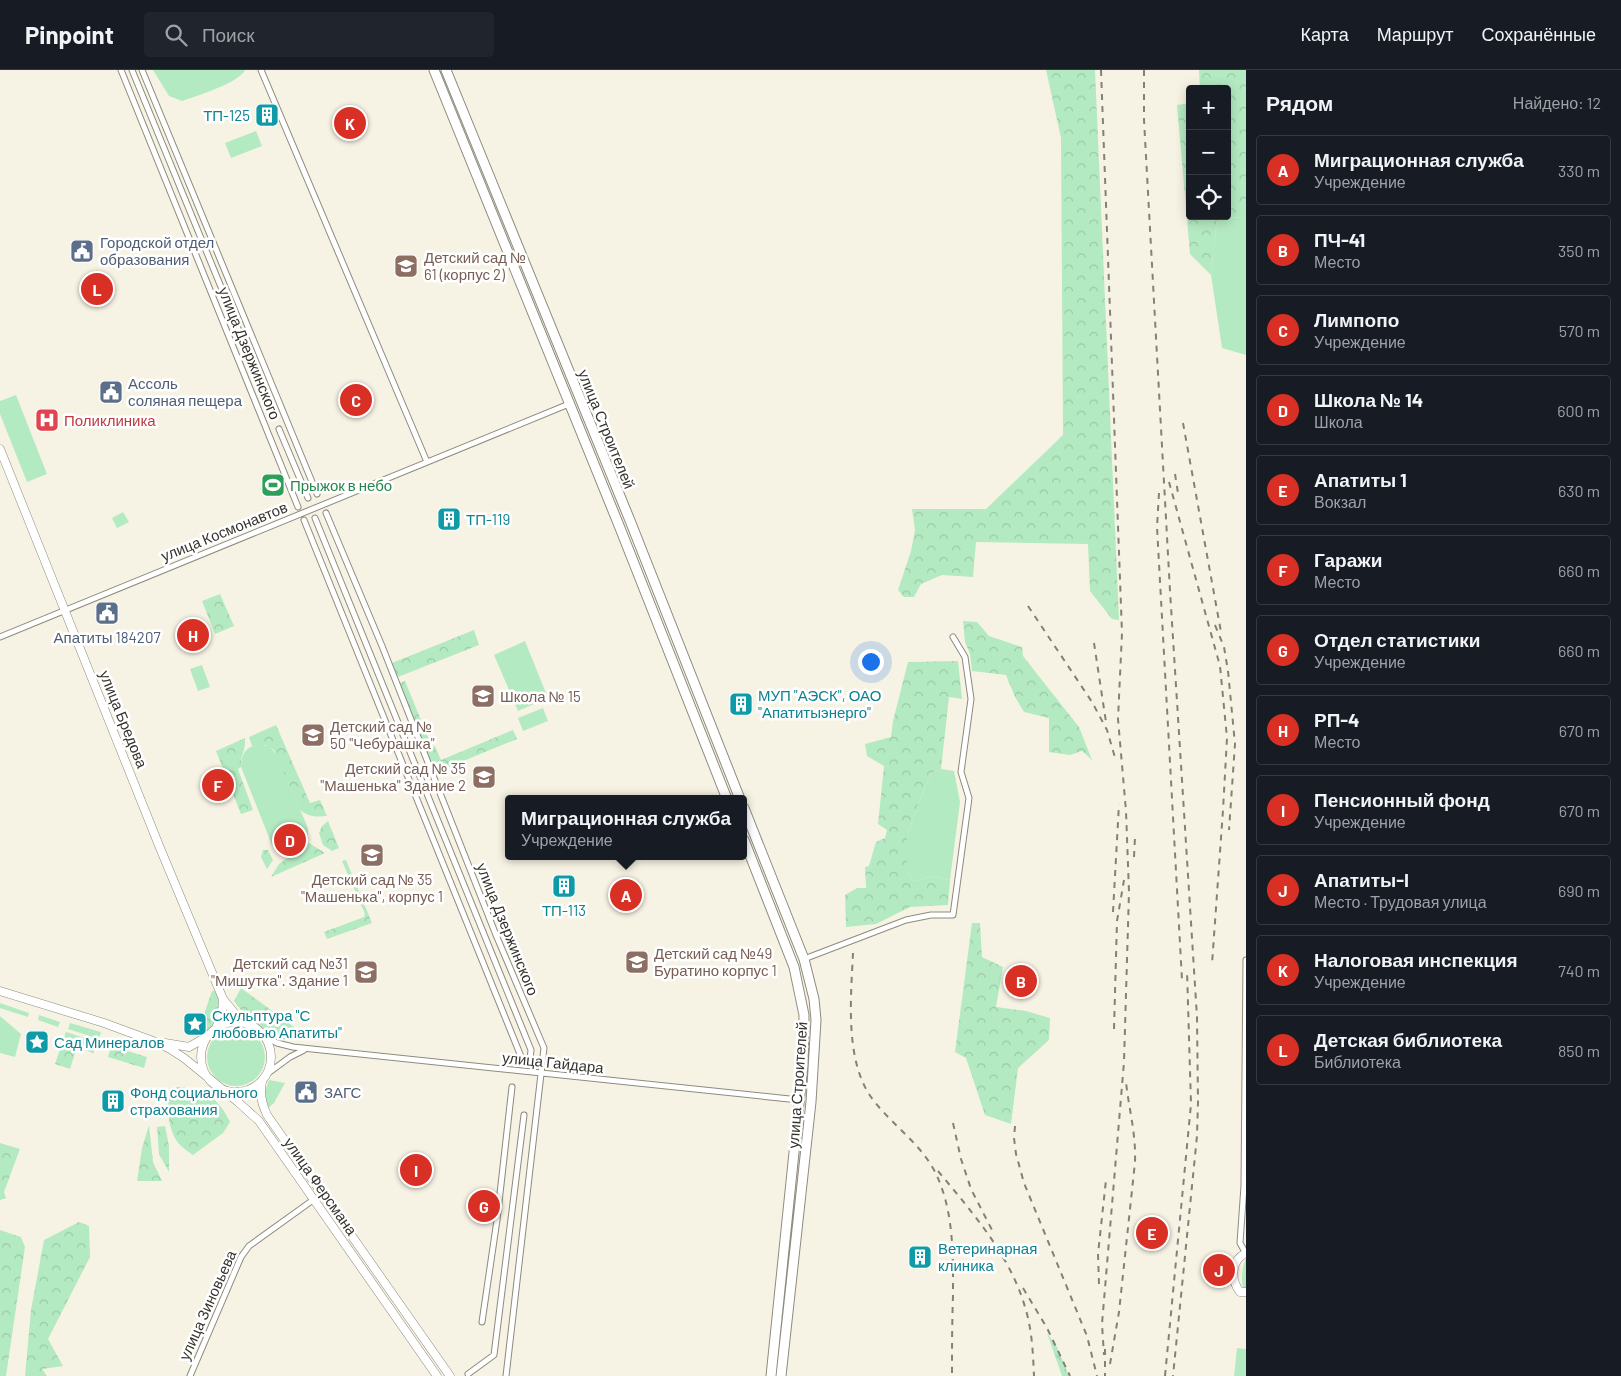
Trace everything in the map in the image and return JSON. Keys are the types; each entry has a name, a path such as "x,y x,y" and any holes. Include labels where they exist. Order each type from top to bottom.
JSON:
{"main road":[{"name":"улица Строителей","path":"434,70 617,519 725,795"},
{"name":"улица Строителей","path":"446,70 738,795"},
{"path":"512,260 522,256"},
{"path":"569,404 580,399"},
{"path":"677,675 689,672"},
{"name":"улица Строителей","path":"747,816 804,959 814,999 816,1020 811,1102 781,1376"},
{"path":"747,843 757,842"},
{"name":"улица Строителей","path":"747,848 794,967 802,999 805,1032 771,1376"},
{"path":"799,1100 811,1102"},
{"path":"786,1227 797,1228"}],"street":[{"name":"улица Дзержинского","path":"121,70 298,507"},
{"name":"улица Дзержинского","path":"132,70 253,365"},
{"name":"улица Дзержинского","path":"142,70 318,494"},
{"path":"261,70 426,462"},
{"name":"улица Космонавтов","path":"0,637 569,404"},
{"name":"улица Дзержинского","path":"279,429 308,498"},
{"name":"улица Бредова","path":"0,449 160,848 223,999 236,1015 255,1029"},
{"name":"улица Дзержинского","path":"326,513 382,646 496,935 544,1048 506,1376"},
{"name":"улица Дзержинского","path":"315,518 531,1050 530,1060"},
{"path":"304,520 522,1058"},
{"path":"804,959 906,920 931,915 953,915 969,798 961,772 971,699 965,657 954,637"},
{"path":"1246,960 1244,1186 1240,1243 1246,1253 1238,1257 1235,1262 1233,1277 1240,1292 1246,1292"},
{"name":"улица Ферсмана","path":"0,990 153,1040 189,1046 200,1042 212,1032"},
{"path":"212,1032 232,1021 255,1029 265,1038 271,1050 272,1058 267,1074 262,1082 246,1091 233,1092 214,1083 203,1070 204,1043 222,1014 223,999"},
{"name":"улица Гайдара","path":"255,1029 277,1043 305,1049 799,1100"},
{"name":"улица Ферсмана","path":"153,1040 184,1058 259,1121 437,1376"},
{"path":"267,1074 290,1057 305,1049"},
{"name":"улица Ферсмана","path":"262,1082 260,1090 261,1102 267,1115 450,1376"},
{"path":"482,1322 497,1220 512,1087"},
{"path":"468,1374 494,1355 524,1115"},
{"path":"1244,1186 1246,1192"},
{"name":"улица Зиновьева","path":"190,1376 241,1257 248,1246 322,1194"},
{"path":"338,1235 346,1229"}],"green space":[{"path":"153,70 245,70 235,80 182,101 169,96"},
{"path":"1046,70 1095,70 1119,620 1112,619 1090,591 1088,544 976,542 973,577 942,575 921,584 914,597 904,597 898,590 911,551 915,530 912,509 986,509 1063,435 1061,138"},
{"path":"1199,70 1246,70 1246,217 1231,218 1231,85 1200,85"},
{"path":"1186,104 1186,208 1177,105"},
{"path":"256,131 262,146 231,158 225,143"},
{"path":"1246,217 1246,355 1222,348 1211,275 1217,220 1231,220 1231,218"},
{"path":"1187,220 1217,220 1211,275 1190,254"},
{"path":"16,395 47,474 27,482 0,414 0,401"},
{"name":"Прыжок в небо","path":"271,479 281,482 282,493 274,496 260,489"},
{"path":"123,512 129,522 117,528 112,518"},
{"path":"220,594 234,626 215,634 202,601"},
{"path":"963,621 977,622 989,636 1022,647 1023,656 1079,727 1092,760 1082,751 1070,755 1049,752 1049,718 1024,712 1015,697 1006,675 972,671 970,654 965,642"},
{"path":"474,630 479,645 398,677 392,663"},
{"path":"525,641 548,698 518,711 494,655"},
{"path":"958,661 962,699 949,697 941,769 930,774 907,835 907,873 914,881 935,876 950,880 948,905 910,907 876,924 846,927 845,895 857,888 866,888 865,867 869,866 876,842 885,838 887,830 878,824 884,766 867,756 865,744 891,737 893,721 908,662"},
{"path":"202,665 210,687 198,691 190,669"},
{"path":"405,681 430,742 422,745 397,684"},
{"path":"543,708 548,721 523,731 518,718"},
{"path":"276,725 310,803 320,800 327,816 313,816 300,810 274,750 265,745 252,746 249,737"},
{"path":"513,730 517,739 434,773 424,750 435,746 441,760"},
{"path":"245,738 241,767 238,769 253,810 241,814 216,751"},
{"path":"260,744 270,747 276,754 308,828 306,842 302,847 291,852 278,850 272,845 241,767 245,751"},
{"path":"941,769 954,771 960,802 950,880 935,876 914,881 907,873 907,835 930,774"},
{"path":"328,821 339,848 332,851 323,845 319,833 322,826"},
{"path":"309,843 325,853 271,877 279,864"},
{"path":"263,850 268,850 273,860 267,869 261,857"},
{"path":"346,860 372,923 327,939 324,932 364,917 365,914 342,861"},
{"path":"972,923 980,923 982,957 1003,967 996,1007 1026,1011 1050,1018 1049,1040 1018,1068 1011,1124 985,1115 966,1058 955,1052"},
{"path":"241,988 302,1034 294,1039 284,1039 274,1036 255,1024 234,1001"},
{"path":"212,991 217,991 219,1005 217,1017 215,1023 201,1038 200,1026"},
{"path":"0,1003 29,1013 28,1017 0,1008"},
{"path":"39,1015 60,1022 58,1027 38,1020"},
{"path":"0,1016 21,1034 15,1057 0,1053"},
{"path":"70,1023 101,1032 99,1039 68,1029"},
{"path":"230,1028 242,1028 257,1036 265,1051 265,1063 257,1078 242,1086 230,1086 215,1078 207,1063 207,1051 215,1036"},
{"path":"66,1032 97,1042 93,1053 77,1047 70,1069 55,1064"},
{"path":"121,1049 147,1057 144,1068 108,1057 110,1050"},
{"path":"269,1080 285,1083 274,1103 267,1109 264,1094"},
{"path":"177,1087 195,1090 209,1096 221,1107 230,1122 223,1133 193,1155 180,1145 171,1128 167,1095"},
{"path":"149,1125 153,1162 162,1181 137,1181 142,1148"},
{"path":"165,1126 169,1146 169,1172 159,1154 157,1127"},
{"path":"0,1143 20,1149 4,1192 6,1198 0,1200"},
{"path":"79,1222 89,1226 90,1257 48,1339 63,1366 42,1369 47,1376 25,1376 31,1310 44,1240"},
{"path":"0,1230 21,1237 25,1247 6,1376 0,1376"},
{"path":"1246,1258 1246,1289 1243,1288 1242,1277"},
{"path":"1047,1333 1057,1347 1069,1376 1062,1376"},
{"path":"1237,1348 1246,1349 1246,1376 1234,1376"}],"railway":[{"path":"1101,70 1122,633 1118,719 1126,811 1129,892 1124,1062 1102,1324 1104,1355"},
{"path":"1144,70 1144,120 1170,591 1197,1017 1197,1136 1173,1376"},
{"path":"1183,423 1221,632"},
{"path":"1175,474 1178,493"},
{"path":"1169,482 1220,666 1227,738 1212,964"},
{"path":"1159,493 1157,527 1182,980"},
{"path":"1028,606 1092,702 1107,730 1116,761"},
{"path":"1215,625 1224,647 1235,744 1229,830"},
{"path":"1094,643 1106,722"},
{"path":"1113,912 1119,804"},
{"path":"1134,857 1135,837"},
{"path":"1114,1029 1117,921 1124,880"},
{"path":"853,953 851,1030 858,1068 864,1086 874,1101 931,1165 943,1190 947,1205 952,1250 952,1376"},
{"path":"1165,1376 1191,1104 1187,970"},
{"path":"1110,1364 1119,1312 1135,1162 1126,1082"},
{"path":"953,1123 961,1159 971,1189 993,1232"},
{"path":"1015,1126 1016,1154 1024,1183 1087,1336 1097,1376"},
{"path":"938,1171 989,1235 1010,1270 1027,1315 1032,1341 1034,1376"},
{"path":"1099,1284 1098,1254 1106,1180"},
{"path":"1023,1288 1047,1328 1070,1376"},
{"path":"1105,1349 1105,1376"}],"place":[{"name":"ТП-125","path":"267,115"},
{"name":"Налоговая инспекция","path":"350,123"},
{"name":"Городской отдел образования","path":"82,251"},
{"name":"Детский сад № 61 (корпус 2)","path":"406,266"},
{"name":"Детская библиотека","path":"97,289"},
{"name":"Ассоль соляная пещера","path":"111,392"},
{"name":"Лимпопо","path":"356,400"},
{"name":"Поликлиника","path":"47,420"},
{"name":"Прыжок в небо","path":"273,485"},
{"name":"ТП-119","path":"449,519"},
{"name":"Апатиты 184207","path":"107,613"},
{"name":"РП-4","path":"193,635"},
{"name":"Школа № 15","path":"483,696"},
{"name":"МУП \"АЭСК\", ОАО \"Апатитыэнерго\"","path":"741,704"},
{"name":"Детский сад № 50 \"Чебурашка\"","path":"313,735"},
{"name":"Детский сад № 35 \"Машенька\" Здание 2","path":"484,777"},
{"name":"Гаражи","path":"218,785"},
{"name":"Школа № 14","path":"290,840"},
{"name":"Детский сад № 35 \"Машенька\", корпус 1","path":"372,855"},
{"name":"ТП-113","path":"564,886"},
{"name":"Миграционная служба","path":"626,895"},
{"name":"Детский сад №49 Буратино корпус 1","path":"637,962"},
{"name":"Детский сад №31 \"Мишутка\". Здание 1","path":"366,972"},
{"name":"ПЧ-41","path":"1021,981"},
{"name":"Скульптура \"С любовью Апатиты\"","path":"195,1024"},
{"name":"Сад Минералов","path":"37,1042"},
{"name":"ЗАГС","path":"306,1092"},
{"name":"Фонд социального страхования","path":"113,1101"},
{"name":"Пенсионный фонд","path":"416,1170"},
{"name":"Отдел статистики","path":"484,1206"},
{"name":"Апатиты 1","path":"1152,1233"},
{"name":"Ветеринарная клиника","path":"920,1257"},
{"name":"Апатиты-I","path":"1219,1270"}]}
